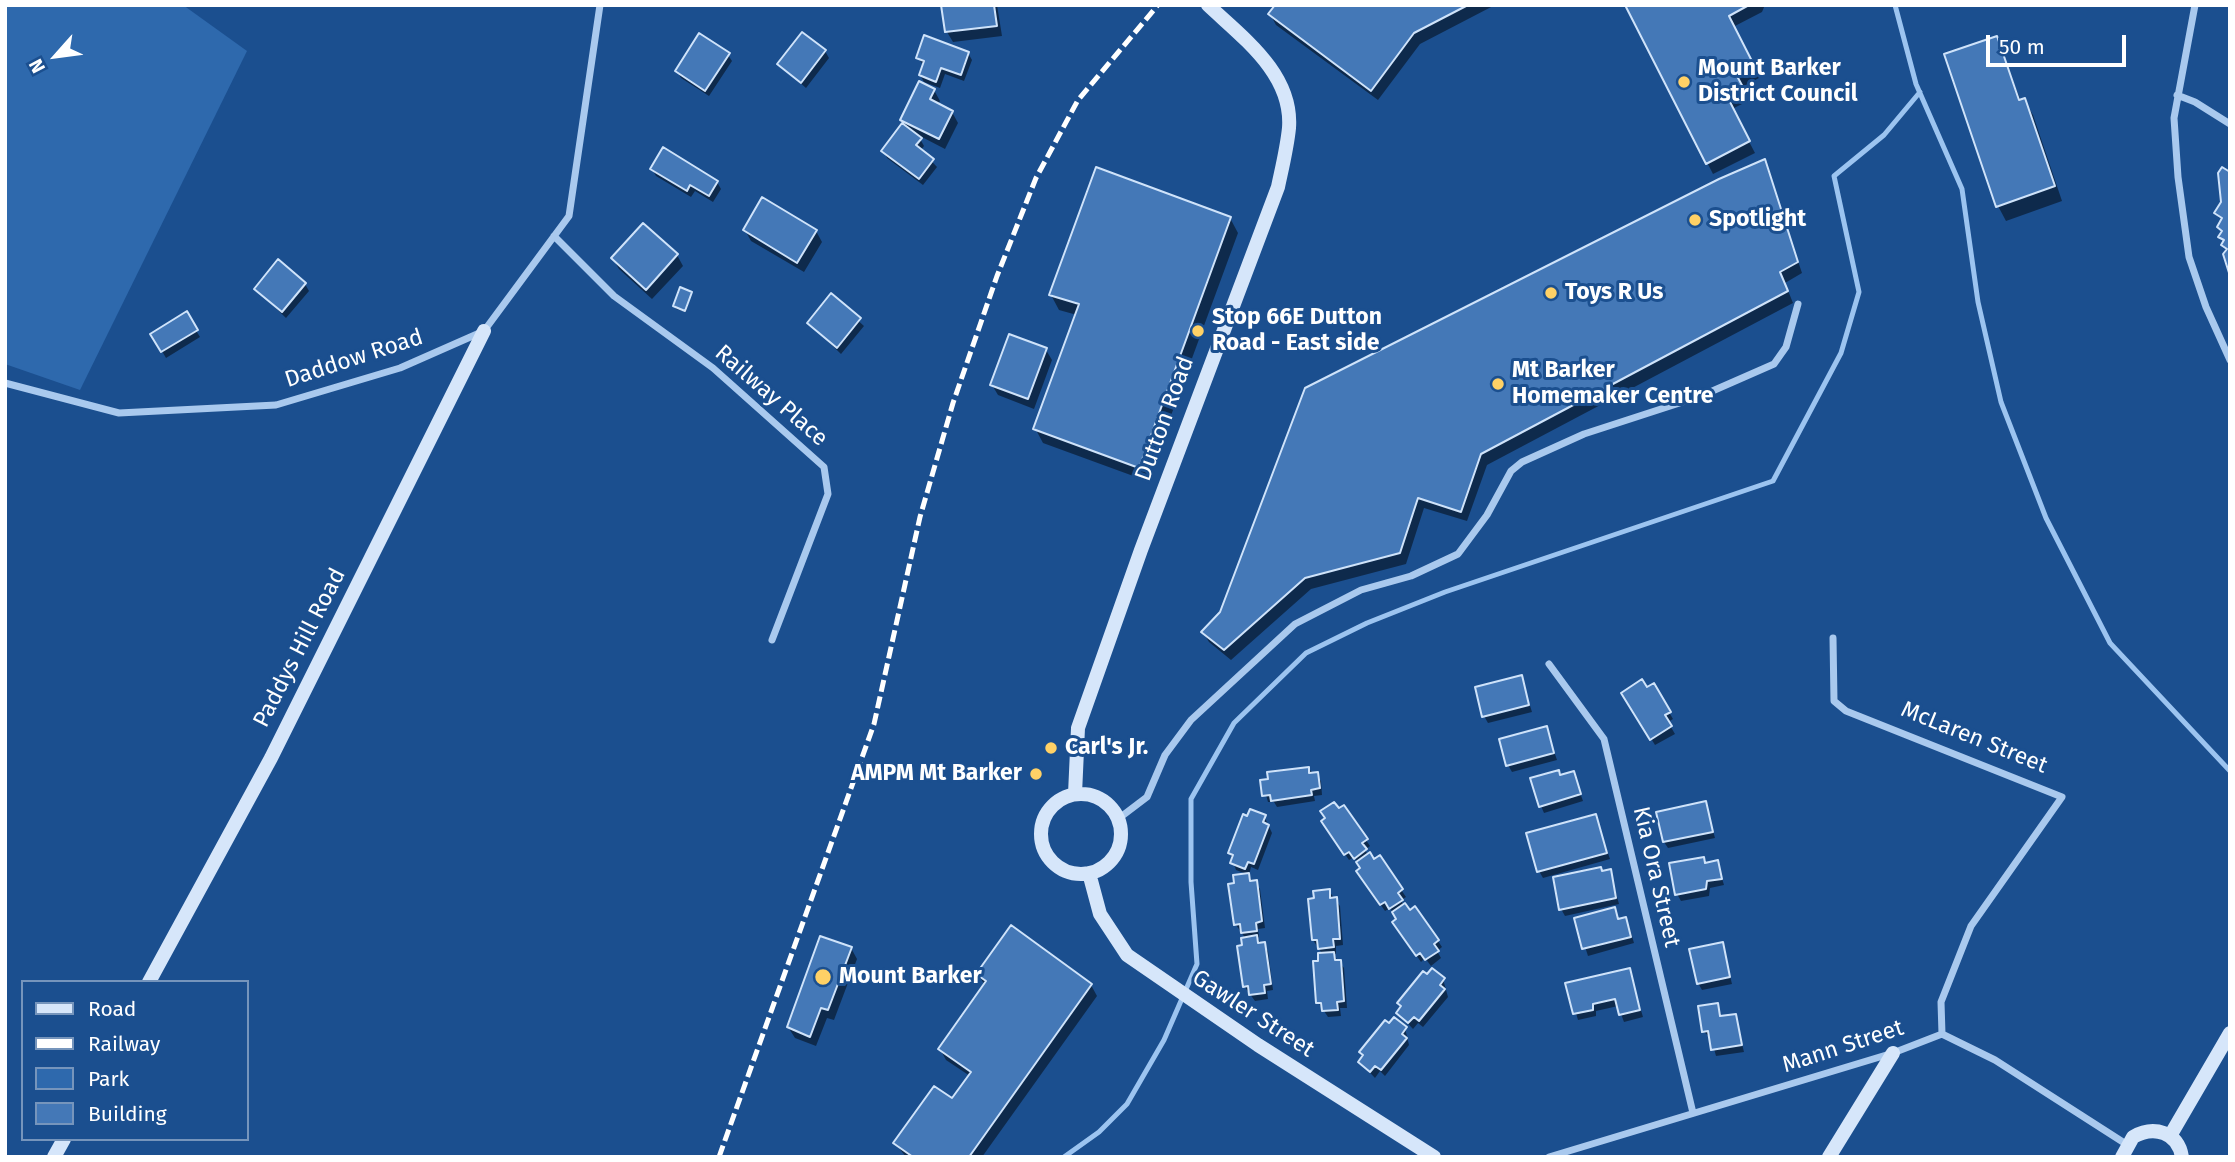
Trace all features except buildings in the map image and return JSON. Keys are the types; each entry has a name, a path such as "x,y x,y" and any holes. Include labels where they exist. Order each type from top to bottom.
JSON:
{"street":[{"name":"Daddow Road","path":"5,383 119,413 276,405 400,368 484,331 569,216 600,5"},
{"name":"Dutton Road","path":"1075,794 1078,728 1141,550 1278,187 1289,126 1283,86 1265,61 1208,5"},
{"path":"2195,5 2174,118 2178,177 2189,257 2230,360"},
{"path":"2177,94 2230,124"},
{"name":"Railway Place","path":"554,236 614,296 713,368 824,467 828,494 772,640"},
{"path":"1118,819 1147,797 1164,755 1191,720 1295,624 1361,590 1411,576 1458,554 1487,515 1511,471 1522,462 1584,434 1701,396 1774,364 1786,347 1798,304"},
{"name":"Paddys Hill Road","path":"150,980 271,758 484,331"},
{"name":"McLaren Street","path":"1833,638 1834,701 1846,711 2062,797 1971,926 1941,1002 1942,1034"},
{"name":"Kia Ora Street","path":"1549,664 1604,739 1693,1114"},
{"path":"1075,794 1090,795 1104,801 1118,819 1121,830 1116,853 1100,870 1089,873 1071,873 1054,864 1041,839 1042,826 1050,809 1064,798 1075,794"},
{"name":"Gawler Street","path":"1089,873 1100,914 1127,955 1203,1009 1434,1157"},
{"path":"2170,1136 2230,1033"},
{"path":"1942,1034 1995,1060 2124,1150 2142,1132 2161,1131 2178,1143 2182,1157"},
{"name":"Mann Street","path":"1549,1157 1893,1053 1942,1034"},
{"path":"1829,1157 1893,1053"},
{"path":"54,1157 63,1141"}],"green space":[{"path":"7,5 183,5 247,51 80,390 5,364"}],"waterway":[{"path":"1895,5 1916,84 1962,189 1978,302 2001,402 2046,518 2110,643 2230,771"},
{"path":"1064,1157 1099,1132 1127,1104 1164,1040 1197,964 1191,882 1191,799 1234,723 1306,653 1367,623 1445,592 1773,481 1841,353 1859,292 1834,176 1884,135 1920,92"}],"railway":[{"path":"719,1157 874,724 920,517 953,403 997,276 1036,178 1078,100 1158,5"}],"place":[{"name":"Mount Barker District Council","path":"1684,82"},
{"name":"Spotlight","path":"1695,220"},
{"name":"Toys R Us","path":"1551,293"},
{"name":"Stop 66E Dutton Road - East side","path":"1198,331"},
{"name":"Mt Barker Homemaker Centre","path":"1498,384"},
{"name":"Carl's Jr.","path":"1051,748"},
{"name":"AMPM Mt Barker","path":"1036,774"},
{"name":"Mount Barker","path":"823,977"}]}
